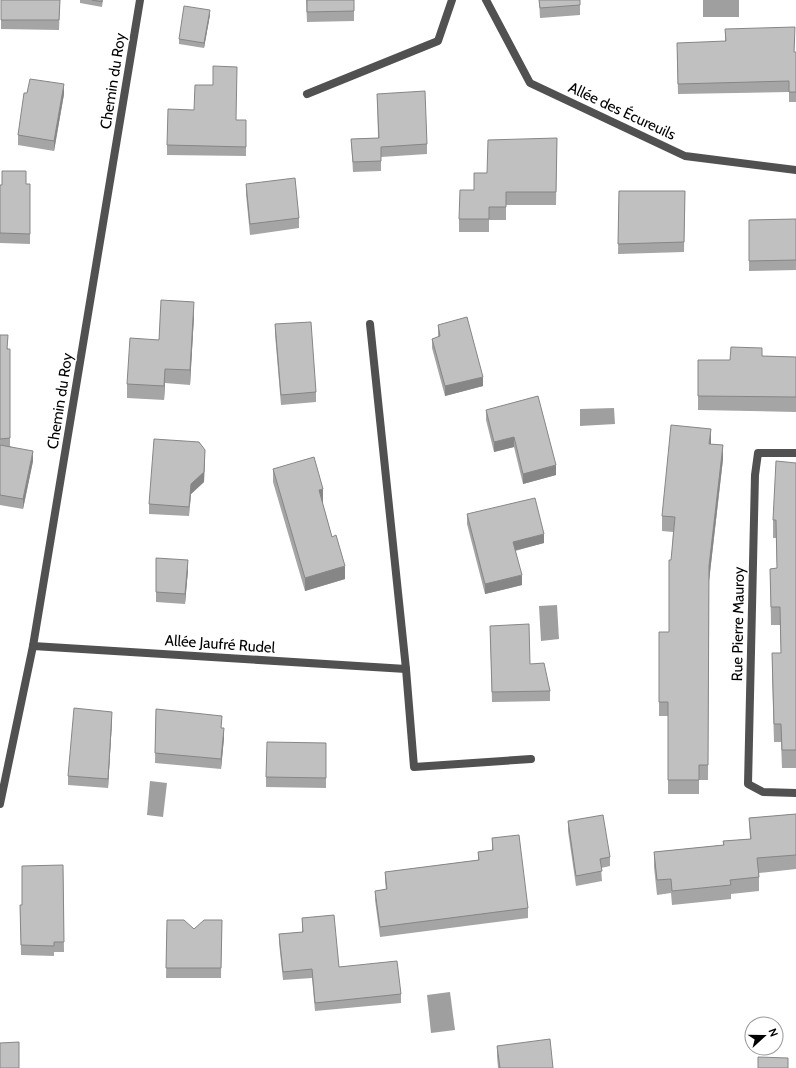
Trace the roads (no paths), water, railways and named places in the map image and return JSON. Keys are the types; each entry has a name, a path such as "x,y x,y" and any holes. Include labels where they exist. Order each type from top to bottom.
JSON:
{"street":[{"name":"Chemin du Roy","path":"0,804 33,646 140,0"},
{"path":"307,94 438,42 452,0"},
{"name":"Allée des Écureuils","path":"486,0 530,83 685,156 796,170"},
{"path":"370,324 406,669 414,767 531,759"},
{"name":"Rue Pierre Mauroy","path":"796,453 758,453 755,475 748,784 763,792 796,793"},
{"name":"Allée Jaufré Rudel","path":"33,646 406,669"}]}
